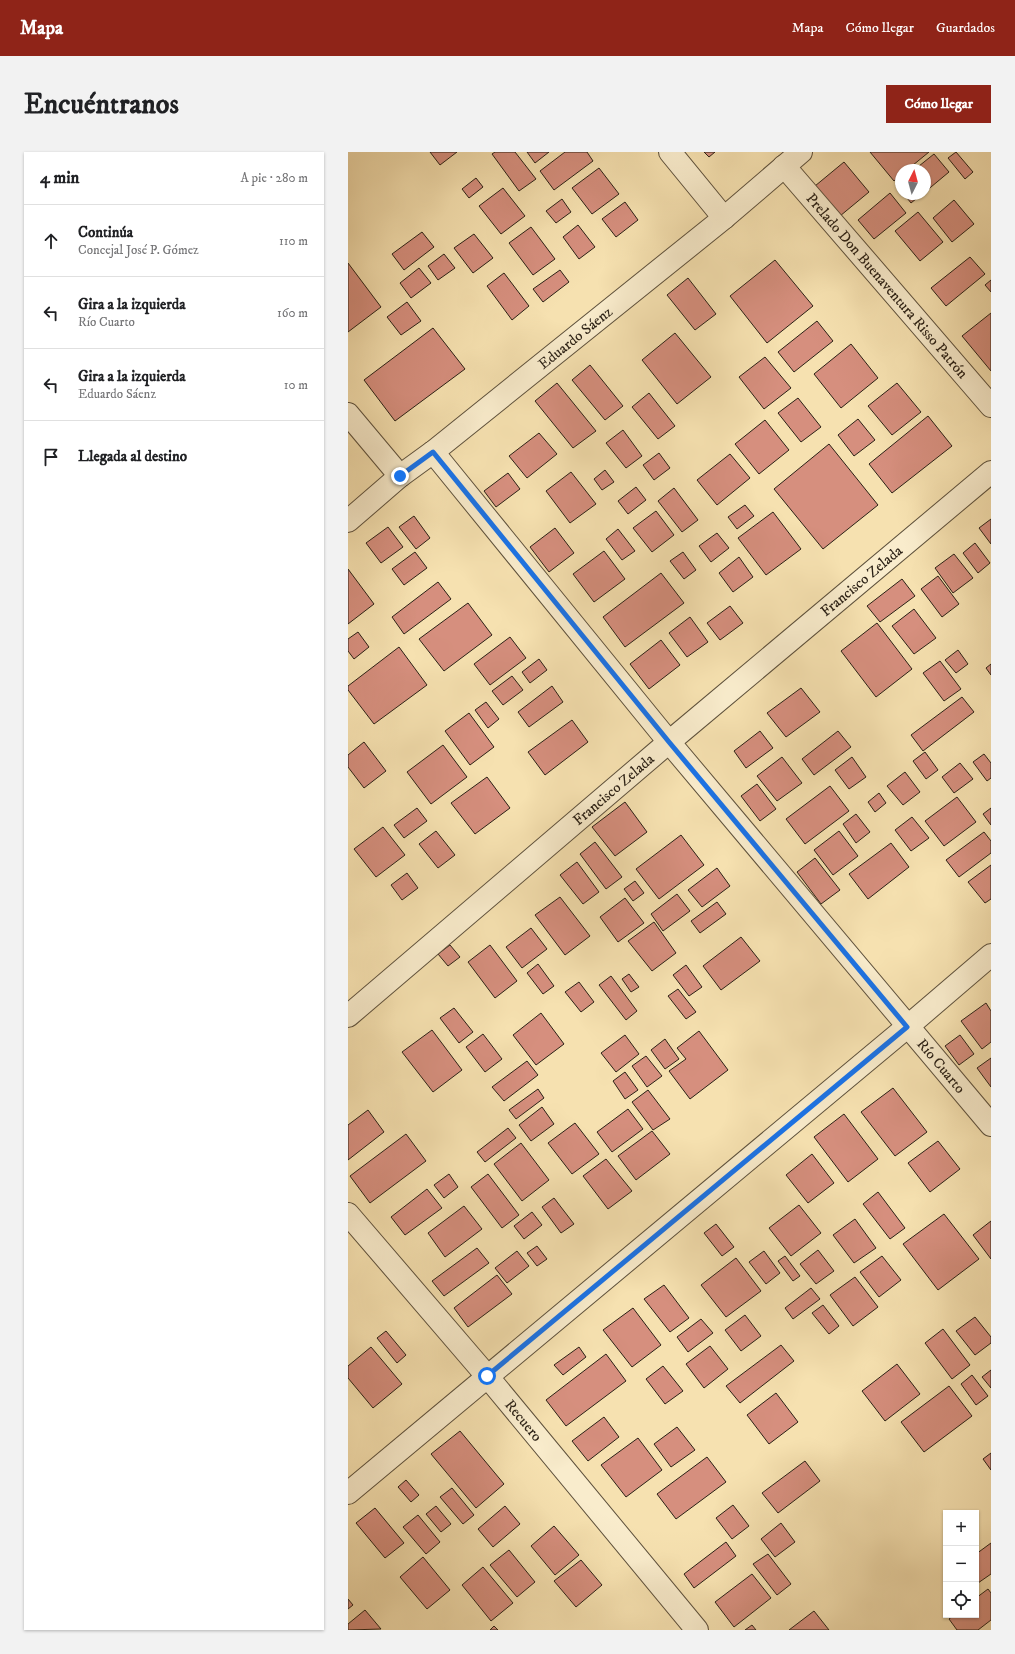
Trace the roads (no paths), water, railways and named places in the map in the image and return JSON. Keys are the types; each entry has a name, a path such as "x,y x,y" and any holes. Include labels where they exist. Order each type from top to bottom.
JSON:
{"street":[{"path":"670,152 724,218"},
{"name":"Eduardo Sáenz","path":"348,521 400,476 433,452 724,218 801,152"},
{"name":"Prelado Don Buenaventura Risso Patrón","path":"784,166 991,406"},
{"path":"348,414 400,476"},
{"name":"Río Cuarto","path":"433,452 669,742 907,1027 991,1125"},
{"name":"Francisco Zelada","path":"348,1016 669,742 991,472"},
{"path":"348,1493 907,1027 991,955"},
{"name":"Recuero","path":"348,1214 487,1376 697,1630"}]}
